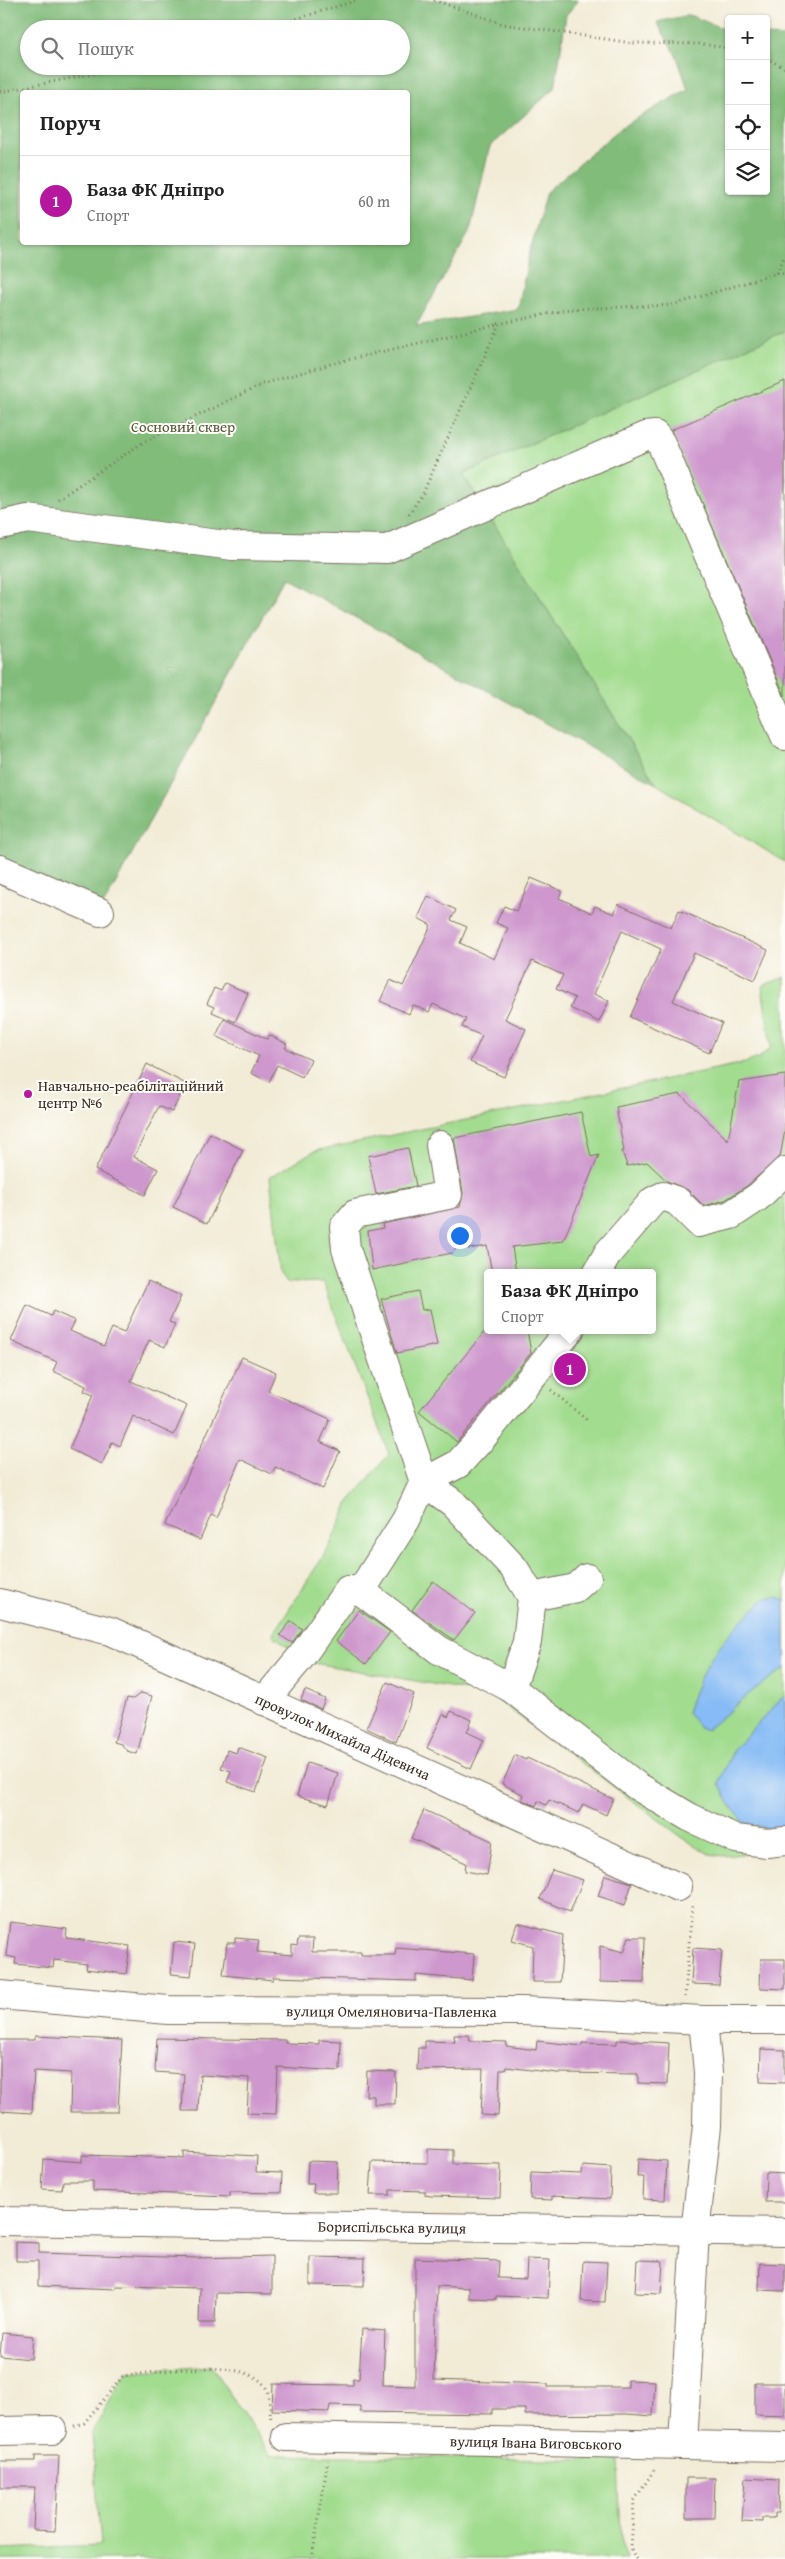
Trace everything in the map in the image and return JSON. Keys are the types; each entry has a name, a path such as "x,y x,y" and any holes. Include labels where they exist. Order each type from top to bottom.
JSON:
{"street":[{"path":"0,525 28,519 233,546 387,549 646,436 655,435 661,443 785,736"},
{"path":"0,869 100,912"},
{"path":"440,1145 448,1195 355,1214 344,1227 346,1249 424,1482 460,1510 514,1568 532,1597 527,1642 511,1688"},
{"path":"600,1269 608,1253 653,1201 663,1196 677,1201 699,1224 731,1215 758,1197 785,1171"},
{"path":"361,1591 406,1520 424,1482 458,1464 567,1334"},
{"path":"532,1597 576,1588 587,1578"},
{"path":"264,1701 301,1657 348,1590 361,1591 439,1650 511,1688 637,1786 689,1817 736,1839 767,1843 785,1841"},
{"name":"провулок Михайла Дідевича","path":"0,1603 110,1631 678,1887"},
{"name":"вулиця Омеляновича-Павленка","path":"0,1995 168,2010 523,2011 693,2019 785,2020"},
{"path":"683,2445 695,2232 707,2117 708,2072 693,2019"},
{"name":"Бориспільська вулиця","path":"0,2221 785,2232"},
{"path":"0,2431 52,2430"},
{"name":"вулиця Івана Виговського","path":"286,2437 785,2447"}],"path":[{"path":"292,20 358,0"},
{"path":"434,0 503,24 632,43 701,44 725,47"},
{"path":"770,60 785,68"},
{"path":"0,92 88,75"},
{"path":"778,273 785,255"},
{"path":"28,519 142,443 263,384 334,363 570,309 673,306 778,273 785,274"},
{"path":"407,517 422,493 500,324"},
{"path":"534,1375 588,1421"},
{"path":"678,1887 692,1907 693,2019"},
{"path":"52,2430 84,2424 123,2376 220,2368 246,2372 259,2380 266,2390 271,2422 276,2430 286,2437"},
{"path":"312,2559 332,2438"},
{"path":"636,2559 631,2549 634,2501 655,2467 683,2445"}],"green space":[{"name":"Сосновий сквер","path":"0,0 579,0 566,15 555,88 490,146 470,231 416,326 518,309 529,255 546,192 622,127 688,89 677,57 657,22 689,15 725,29 725,195 770,195 770,36 785,37 785,331 463,474 656,784 284,578 102,908 0,860"},
{"path":"785,331 785,862 656,784 463,474"},
{"path":"785,977 785,1850 724,1856 709,1854 683,1838 489,1694 308,1662 273,1635 330,1545 349,1502 389,1454 323,1282 288,1283 281,1274 270,1177 314,1151 745,1063 759,1058 771,1047 762,986"},
{"path":"211,2366 271,2455 618,2460 621,2541 627,2559 0,2559 0,2549 101,2545 92,2433 126,2372"}],"water":[{"path":"777,1597 785,1600 785,1669 754,1690 706,1730 699,1727 687,1713 700,1678 708,1663 727,1636 752,1611 766,1598"},
{"path":"785,1695 785,1830 781,1831 744,1823 729,1803 719,1783 733,1750"}],"building":[{"path":"785,381 785,696 671,430"},
{"path":"531,878 562,891 559,898 592,913 595,906 614,914 618,904 671,928 679,910 768,950 755,980 694,953 673,1001 722,1023 709,1053 630,1017 661,949 622,931 594,994 609,1001 599,1022 570,1008 575,998 556,989 563,975 532,961 505,1019 526,1029 504,1077 470,1062 482,1036 462,1027 466,1019 433,1004 429,1012 413,1005 409,1014 380,1001 390,980 403,986 431,925 418,918 428,896 456,910 451,920 467,927 460,943 494,959 508,928 496,923 504,906 516,911"},
{"path":"225,983 248,993 235,1022 212,1012 214,1007 207,1004 214,988 221,991"},
{"path":"224,1019 267,1039 269,1035 287,1044 285,1048 311,1060 302,1077 277,1065 269,1082 251,1073 259,1056 216,1036"},
{"path":"147,1064 186,1084 172,1112 159,1106 134,1157 158,1169 145,1195 95,1170"},
{"path":"785,1075 785,1130 780,1157 748,1185 725,1200 704,1206 688,1190 667,1181 647,1162 627,1166 622,1151 624,1151 616,1107 680,1094 728,1140 739,1082"},
{"path":"581,1112 591,1157 599,1155 563,1241 512,1247 515,1269 491,1269 487,1246 468,1249 466,1238 452,1253 372,1270 368,1231 383,1228 382,1224 460,1207 463,1193 454,1138"},
{"path":"210,1133 243,1150 207,1224 173,1207"},
{"path":"408,1148 416,1186 376,1194 368,1156"},
{"path":"148,1281 181,1296 169,1322 175,1324 165,1347 149,1340 131,1381 187,1406 174,1435 133,1416 120,1446 112,1442 102,1464 69,1449 93,1395 84,1391 86,1386 53,1371 57,1362 11,1341 27,1305 51,1316 53,1311 75,1321 70,1331 104,1346 112,1328 124,1333"},
{"path":"418,1291 422,1310 430,1309 437,1345 397,1353 381,1299"},
{"path":"484,1332 484,1334 528,1334 531,1353 457,1442 419,1411"},
{"path":"242,1357 276,1372 268,1391 330,1419 320,1442 340,1451 323,1489 275,1467 272,1474 240,1459 216,1518 211,1515 200,1540 165,1525"},
{"path":"433,1581 475,1613 454,1640 412,1610"},
{"path":"359,1610 390,1632 366,1664 336,1641"},
{"path":"291,1621 302,1629 292,1643 280,1635"},
{"path":"387,1682 414,1694 396,1742 366,1728"},
{"path":"305,1690 325,1699 321,1709 301,1700"},
{"path":"141,1693 152,1696 137,1754 127,1751 121,1744 114,1742 127,1698 133,1699"},
{"path":"451,1711 472,1720 467,1732 484,1740 471,1769 427,1748 443,1714 448,1717"},
{"path":"238,1747 268,1758 256,1792 227,1782 231,1771 221,1768 227,1750 236,1753"},
{"path":"515,1755 526,1760 527,1758 613,1799 606,1815 583,1804 579,1813 549,1800 546,1805 538,1801 536,1806 522,1800 524,1795 502,1784"},
{"path":"307,1763 338,1773 328,1805 297,1796"},
{"path":"424,1810 492,1841 487,1875 465,1871 466,1863 411,1838"},
{"path":"552,1870 583,1880 570,1912 540,1899"},
{"path":"605,1875 632,1883 625,1905 598,1896"},
{"path":"10,1922 67,1929 66,1938 130,1946 126,1974 86,1969 87,1964 54,1960 53,1968 15,1964 16,1958 6,1956"},
{"path":"517,1923 563,1935 560,1982 532,1982 533,1946 512,1940"},
{"path":"629,1937 645,1937 644,1983 600,1982 600,1946 624,1952"},
{"path":"235,1938 259,1940 257,1952 292,1955 292,1945 297,1946 298,1939 313,1939 312,1952 361,1952 361,1955 395,1955 396,1948 474,1954 472,1980 416,1975 416,1981 273,1977 273,1980 223,1975 227,1943 235,1943"},
{"path":"174,1942 195,1944 191,1976 171,1974"},
{"path":"693,1948 722,1950 719,1985 691,1984"},
{"path":"761,1959 785,1959 785,1989 760,1988"},
{"path":"454,2035 469,2035 470,2041 507,2042 506,2046 536,2050 537,2041 582,2046 582,2043 617,2044 617,2040 669,2043 667,2084 638,2083 638,2074 557,2073 506,2067 505,2070 500,2070 498,2116 481,2115 483,2069 417,2070 418,2048 425,2048 425,2041 455,2042"},
{"path":"35,2036 122,2040 118,2112 70,2112 71,2073 34,2071 32,2113 0,2111 0,2040 35,2040"},
{"path":"157,2038 285,2040 285,2043 319,2044 319,2040 341,2041 340,2071 278,2067 276,2114 247,2113 249,2078 200,2075 198,2111 182,2111 184,2074 155,2072"},
{"path":"761,2049 785,2050 785,2083 760,2082"},
{"path":"367,2071 396,2072 395,2104 374,2104 374,2096 366,2096"},
{"path":"428,2149 453,2150 453,2164 501,2165 500,2198 431,2196 425,2195 425,2191 390,2190 390,2195 370,2195 372,2162 428,2163"},
{"path":"184,2152 257,2156 256,2172 282,2173 281,2193 230,2192 230,2196 93,2191 93,2181 63,2181 62,2190 42,2189 44,2159 82,2162 82,2155 184,2158"},
{"path":"638,2159 667,2161 665,2200 643,2199 644,2177 637,2177"},
{"path":"308,2161 338,2162 337,2193 313,2193 314,2184 307,2184"},
{"path":"583,2166 611,2168 610,2199 552,2196 552,2200 530,2199 531,2172 582,2174"},
{"path":"766,2173 785,2174 785,2202 765,2202"},
{"path":"16,2242 39,2243 39,2253 197,2258 272,2256 272,2294 216,2293 215,2323 199,2323 200,2288 116,2286 116,2289 38,2286 38,2261 16,2261"},
{"path":"310,2257 365,2258 364,2286 310,2285"},
{"path":"415,2258 499,2261 498,2278 526,2279 527,2259 550,2260 548,2298 496,2296 496,2299 469,2298 469,2288 437,2286 434,2380 548,2384 548,2387 628,2387 628,2380 655,2381 653,2416 627,2414 525,2415 525,2409 492,2409 492,2414 360,2412 360,2406 330,2405 329,2412 272,2410 273,2384 353,2385 353,2379 359,2379 362,2329 385,2331 383,2385 415,2386"},
{"path":"637,2260 663,2261 661,2294 635,2293"},
{"path":"583,2261 607,2262 605,2302 581,2301"},
{"path":"760,2263 785,2264 785,2291 759,2290"},
{"path":"2,2333 33,2336 31,2359 0,2356"},
{"path":"755,2383 785,2383 785,2416 755,2415"},
{"path":"35,2456 59,2456 55,2531 33,2530 35,2487 0,2487 0,2461 35,2461"},
{"path":"686,2478 715,2478 714,2518 686,2518"},
{"path":"745,2478 779,2480 778,2513 774,2513 774,2518 762,2518 762,2522 742,2521"}],"place":[{"name":"Навчально-реабілітаційний центр №6","path":"28,1094"},
{"name":"База ФК Дніпро","path":"570,1369"}]}
